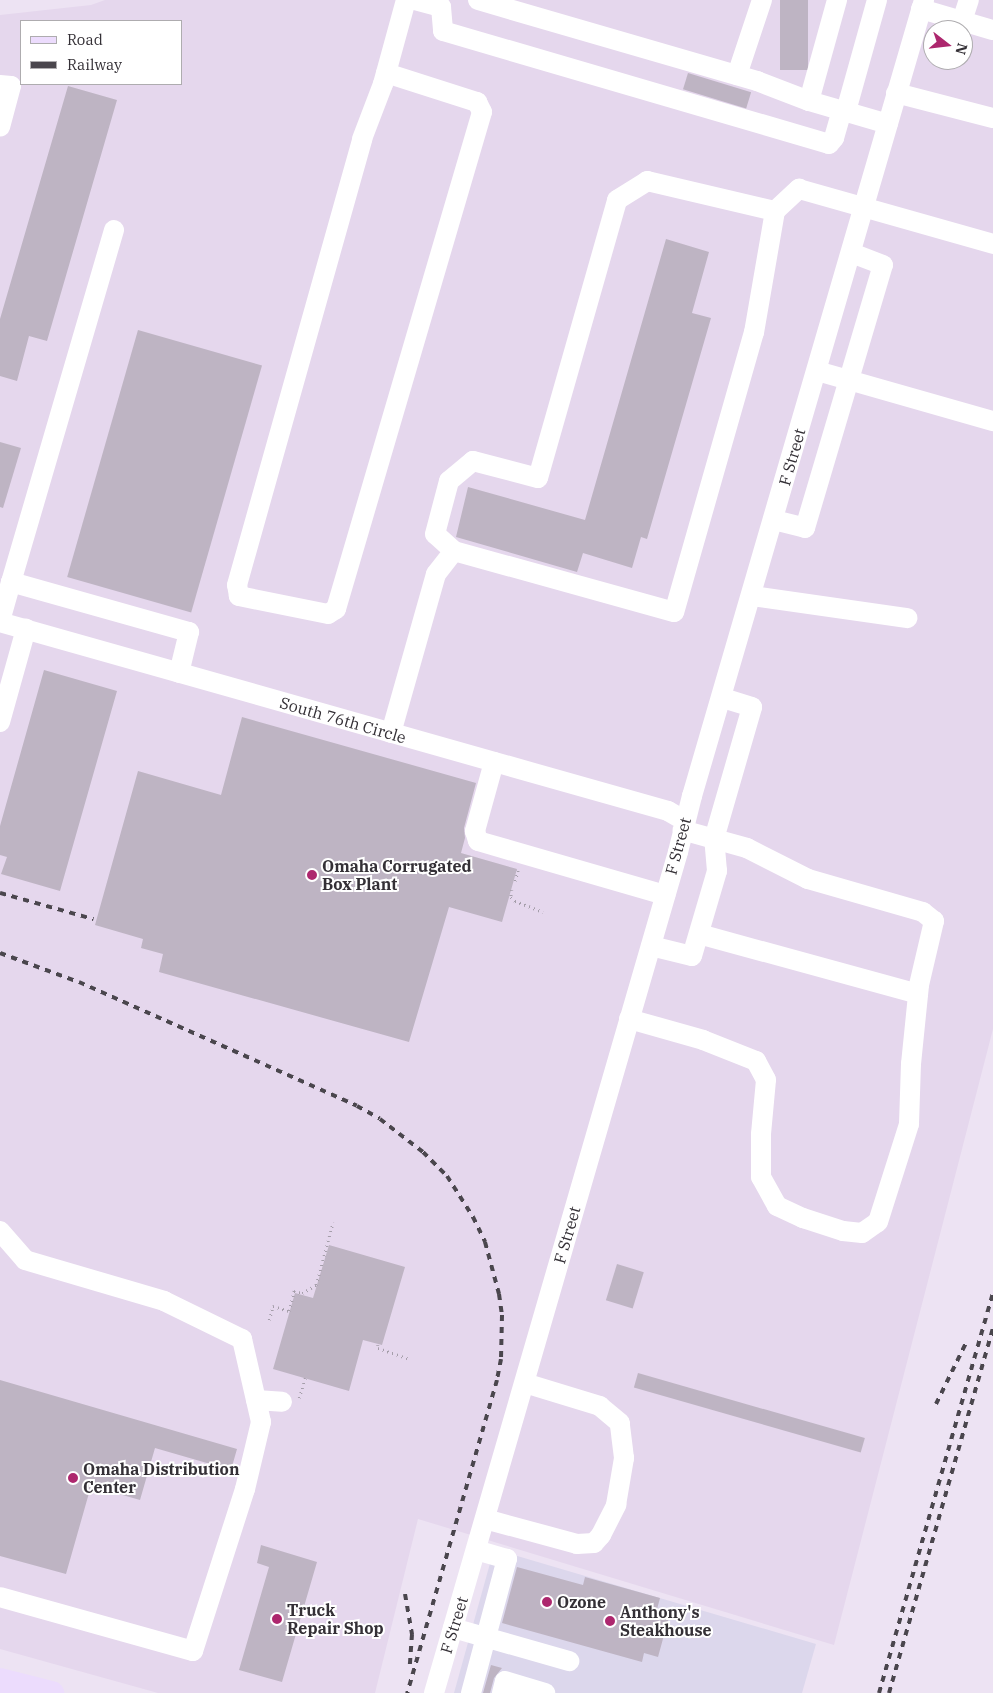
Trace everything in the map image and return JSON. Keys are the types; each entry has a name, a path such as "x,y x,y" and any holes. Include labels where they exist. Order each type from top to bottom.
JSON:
{"main road":[{"path":"0,1680 51,1693"}],"street":[{"path":"386,73 477,102 482,112 336,609 328,614 239,596 237,585 362,139 386,73 406,0"},
{"path":"415,0 441,7 444,31 829,144 834,138 844,111 877,0"},
{"path":"478,0 738,75 809,101 888,124"},
{"path":"738,75 762,0"},
{"path":"809,101 838,0"},
{"path":"962,20 969,0"},
{"path":"922,3 960,20"},
{"name":"F Street","path":"434,1693 922,3"},
{"path":"973,24 993,30"},
{"path":"0,85 12,86 0,127"},
{"path":"896,92 993,118"},
{"path":"775,212 648,181 617,200 538,478 474,461 449,481 435,534 454,551 674,612 754,332 775,212 799,189 993,244"},
{"path":"0,621 114,230"},
{"path":"774,520 805,528 883,264 851,253"},
{"path":"817,371 993,420"},
{"path":"391,733 436,574 454,551"},
{"path":"11,582 190,632 179,673"},
{"path":"752,596 907,618"},
{"name":"South 76th Circle","path":"0,621 668,812 684,825 714,839 747,848 808,879 923,912 934,921 918,994"},
{"path":"0,722 26,629"},
{"path":"651,946 692,956 717,871 714,839 752,707 722,698"},
{"path":"494,762 475,831 478,841 665,895"},
{"path":"629,1020 704,1040 756,1061 766,1080 761,1134 761,1177 777,1206 803,1218 843,1231 862,1234 878,1222 908,1124 911,1064 918,994 698,934"},
{"path":"0,1231 25,1260 164,1301 242,1339 261,1422 256,1447 193,1650 0,1597"},
{"path":"485,1519 577,1544 594,1543 601,1535 616,1505 624,1458 620,1423 600,1406 525,1383"},
{"path":"256,1400 282,1402"},
{"path":"471,1693 507,1559 476,1550"},
{"path":"453,1628 569,1661"},
{"path":"502,1693 505,1681 545,1693"}],"path":[{"path":"512,890 512,897 515,901 543,912"},
{"path":"269,1320 273,1306 289,1311 294,1291 302,1293 316,1285 333,1222"},
{"path":"378,1345 378,1348 410,1359"},
{"path":"301,1390 305,1378"}],"shaded area":[{"path":"105,0 993,0 993,1029 834,1645 418,1519 375,1693 158,1693 0,1649 0,15 91,5"},
{"path":"494,1549 816,1644 802,1693 454,1693"}],"building":[{"path":"780,0 808,0 808,70 780,70"},
{"path":"688,73 751,92 746,109 683,89"},
{"path":"68,86 117,100 47,341 29,336 17,381 0,376 0,319"},
{"path":"666,239 709,252 692,313 711,318 647,539 641,537 632,568 583,553 577,572 456,537 468,487 585,520"},
{"path":"138,330 262,366 191,613 67,577"},
{"path":"0,442 21,448 3,508 0,507"},
{"path":"44,670 117,691 60,891 1,874 7,857 0,855 0,826"},
{"name":"Omaha Corrugated Box Plant","path":"242,717 476,783 464,828 465,838 461,853 517,869 502,922 449,907 409,1042 159,972 163,954 141,948 143,939 95,925 138,771 221,795"},
{"path":"329,1245 405,1267 382,1345 363,1340 349,1391 273,1369 295,1293 313,1298"},
{"path":"617,1264 644,1272 633,1309 606,1300"},
{"path":"638,1373 865,1438 861,1452 634,1387"},
{"name":"Omaha Distribution Center","path":"0,1380 237,1449 231,1470 155,1448 140,1500 91,1486 66,1574 0,1556"},
{"name":"Truck Repair Shop","path":"261,1545 317,1562 282,1682 239,1670 269,1567 257,1563"},
{"path":"517,1567 583,1585 585,1577 660,1598 656,1613 669,1617 658,1657 644,1653 642,1662 502,1623"},
{"path":"491,1665 502,1668 494,1678 490,1693 483,1693"}],"railway":[{"path":"0,893 93,919"},
{"path":"0,953 79,982 357,1106 380,1119 423,1152 447,1176 473,1217 485,1242 499,1294 502,1315 501,1359 497,1380 407,1693"},
{"path":"879,1693 993,1294"},
{"path":"889,1693 993,1329"},
{"path":"936,1404 966,1343"},
{"path":"405,1594 412,1634 410,1666"}],"place":[{"name":"Omaha Corrugated Box Plant","path":"312,875"},
{"name":"Omaha Distribution Center","path":"73,1478"},
{"name":"Ozone","path":"547,1602"},
{"name":"Truck Repair Shop","path":"277,1619"},
{"name":"Anthony's Steakhouse","path":"610,1621"}]}
